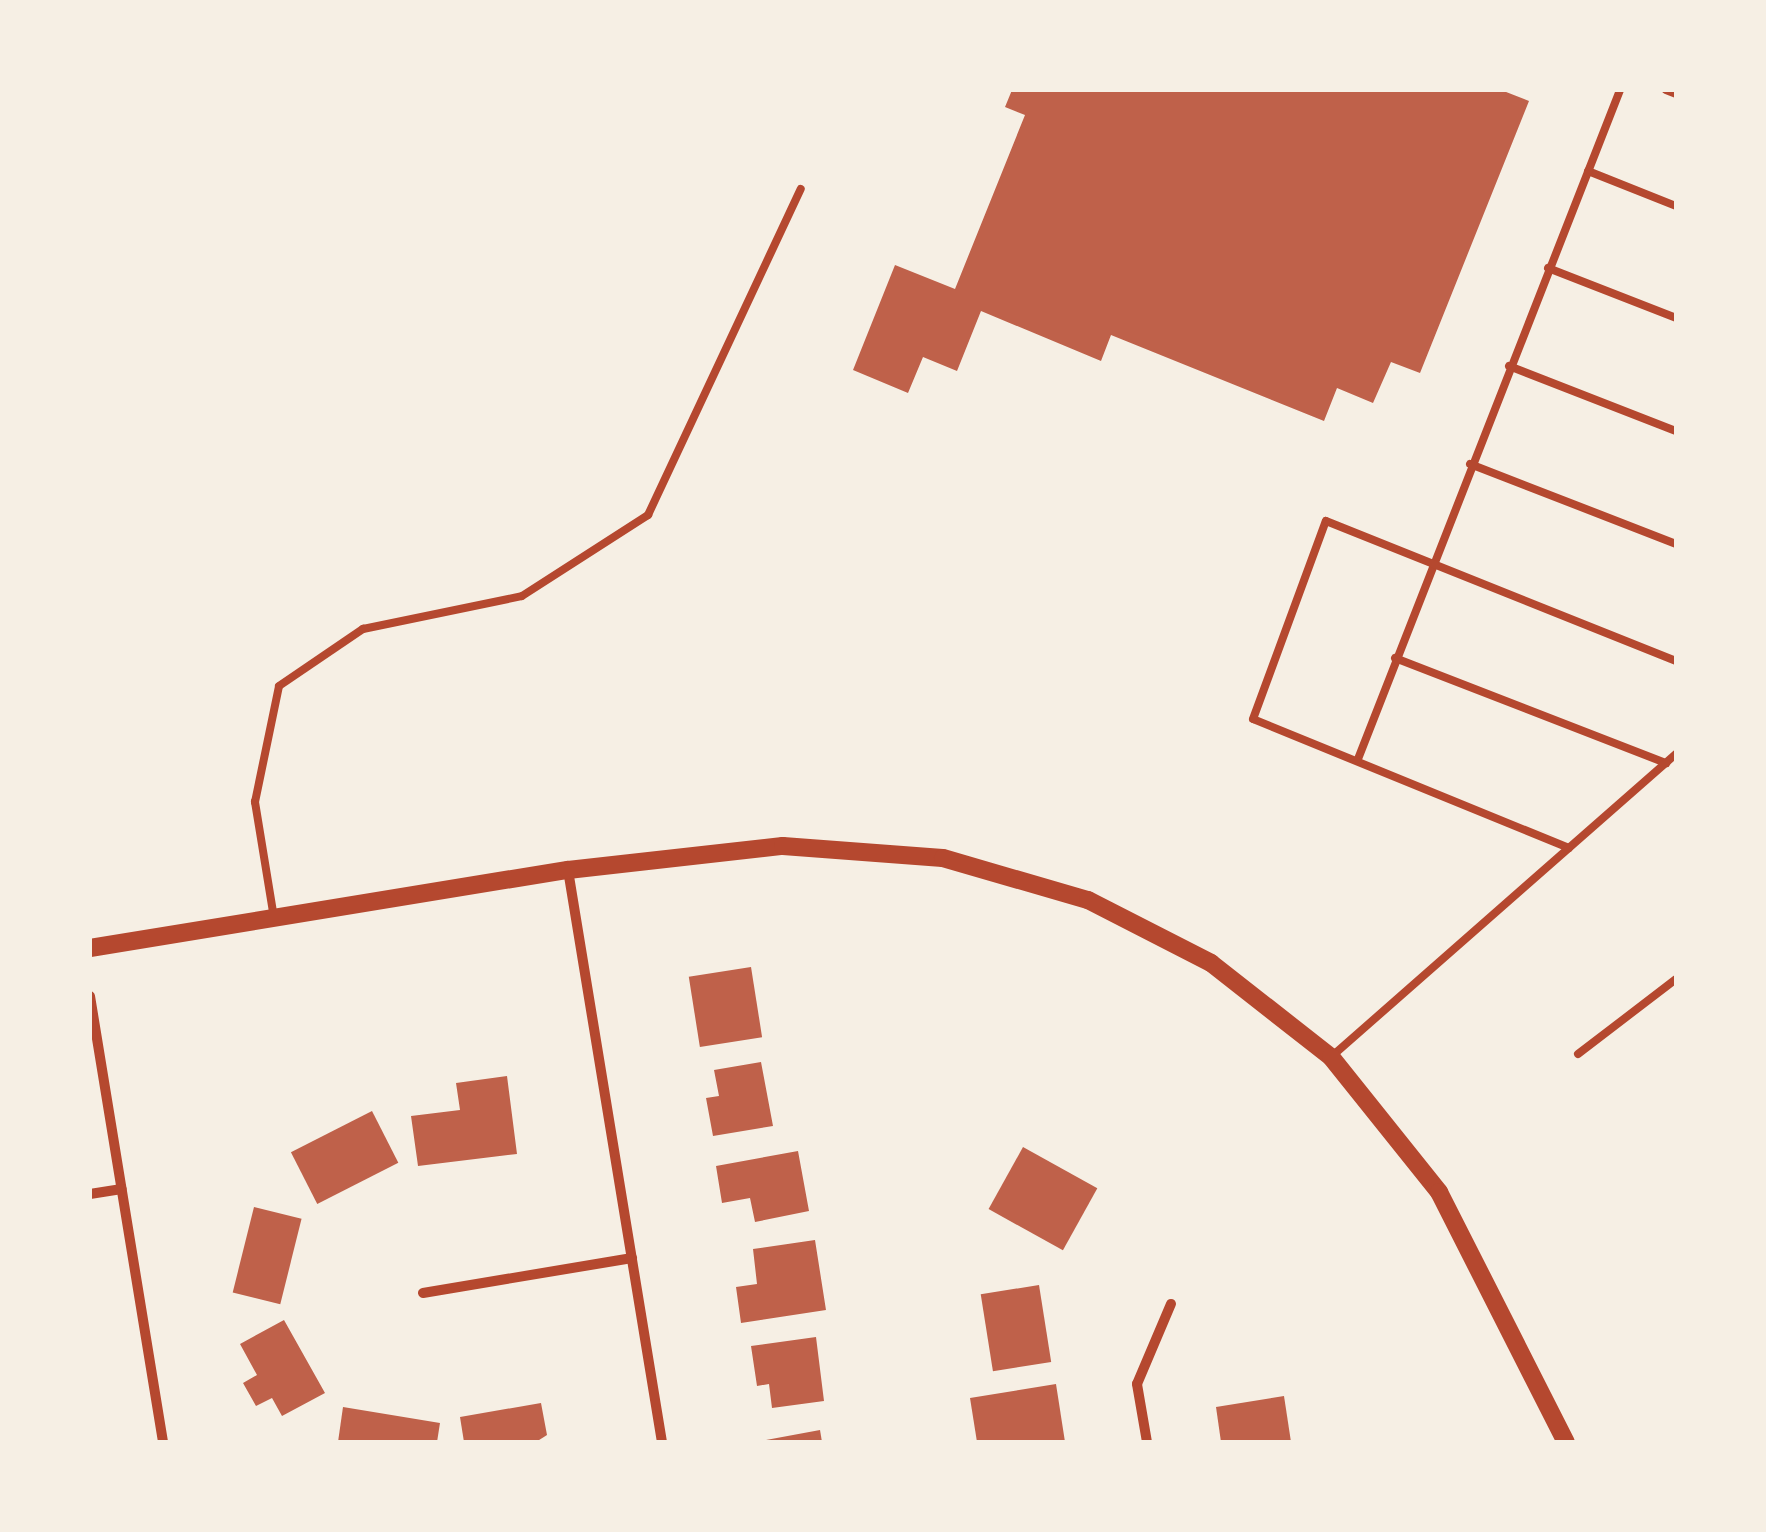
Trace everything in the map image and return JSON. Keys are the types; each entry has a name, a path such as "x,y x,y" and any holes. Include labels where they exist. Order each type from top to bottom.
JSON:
{"street":[{"path":"90,948 568,870 783,846 943,858 1088,900 1152,930 1224,972 1331,1056 1439,1192 1566,1442"},
{"path":"568,870 662,1442"},
{"path":"90,996 163,1442"},
{"path":"90,1194 122,1189"},
{"path":"423,1293 632,1258"},
{"path":"1147,1442 1137,1384 1171,1304"}],"lane":[{"path":"1358,759 1431,562 1620,90"},
{"path":"1666,90 1676,94"},
{"path":"1588,171 1676,206"},
{"path":"274,918 254,802 279,686 362,629 522,596 648,515 801,188"},
{"path":"1548,268 1676,318"},
{"path":"1510,366 1676,431"},
{"path":"1470,464 1676,544"},
{"path":"1570,848 1254,719 1326,521 1676,661"},
{"path":"1395,658 1666,763"},
{"path":"1331,1056 1676,754"},
{"path":"1578,1054 1676,978"}],"building":[{"path":"1012,90 1501,90 1529,101 1420,373 1391,362 1373,403 1337,388 1324,421 1111,335 1101,361 981,311 957,371 923,357 908,393 853,370 895,265 955,289 1025,115 1005,107"},
{"path":"751,967 762,1037 700,1047 689,977"},
{"path":"761,1062 773,1126 713,1136 706,1098 719,1096 714,1070"},
{"path":"507,1076 517,1154 418,1166 411,1116 460,1110 456,1083"},
{"path":"372,1111 398,1163 317,1204 291,1152"},
{"path":"1023,1147 1097,1188 1063,1250 989,1209"},
{"path":"798,1151 809,1211 755,1222 750,1198 722,1203 716,1166"},
{"path":"254,1207 302,1219 280,1304 233,1292"},
{"path":"815,1240 826,1310 741,1323 736,1287 757,1284 753,1249"},
{"path":"1039,1285 1051,1362 993,1371 981,1294"},
{"path":"284,1320 325,1393 282,1416 272,1398 256,1406 243,1383 257,1375 240,1344"},
{"path":"816,1337 824,1401 772,1408 769,1384 757,1386 751,1346"},
{"path":"1056,1384 1065,1442 977,1442 970,1398"},
{"path":"1284,1396 1291,1442 1221,1442 1216,1407"},
{"path":"541,1403 547,1435 536,1442 464,1442 460,1417"},
{"path":"343,1407 440,1423 437,1442 338,1442"},
{"path":"820,1430 822,1442 766,1442 766,1440"}]}
